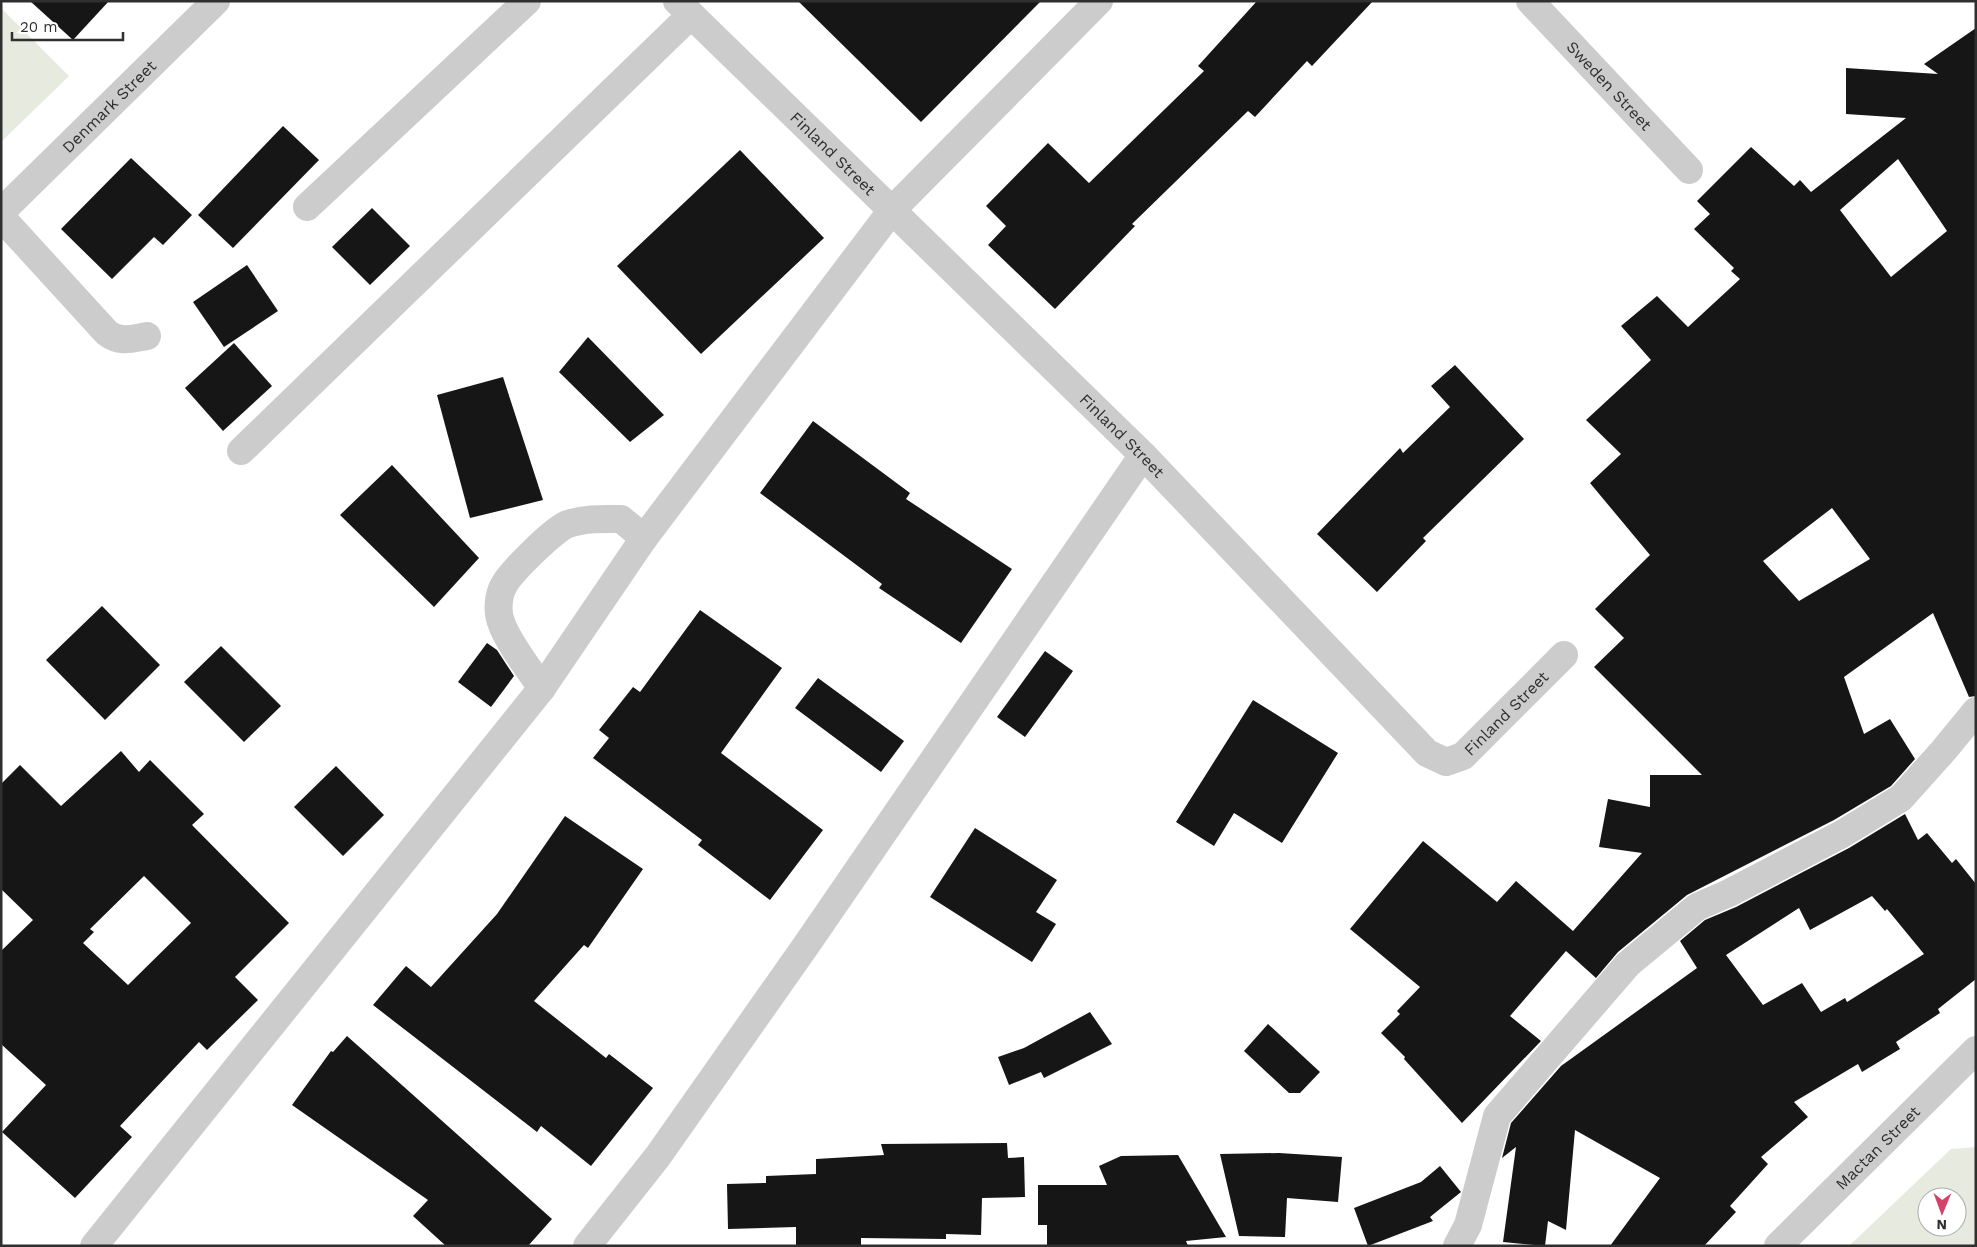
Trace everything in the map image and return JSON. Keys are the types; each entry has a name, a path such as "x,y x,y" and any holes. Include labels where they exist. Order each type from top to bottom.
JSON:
{"street":[{"name":"Denmark Street","path":"1,212 216,1"},
{"path":"307,208 527,1"},
{"path":"94,1246 542,688 644,538 892,210 1099,1"},
{"name":"Sweden Street","path":"1530,1 1689,170"},
{"path":"240,452 684,8"},
{"name":"Finland Street","path":"684,8 1143,455 1427,753 1446,762 1463,756 1564,655"},
{"path":"1,217 114,339 123,341 147,336"},
{"path":"587,1246 658,1156 779,985 1143,455"},
{"path":"542,688 524,663 501,623 499,602 504,584 549,536 566,524 584,519 621,519 644,538"},
{"path":"1457,1246 1468,1225 1497,1116 1628,964 1697,907 1842,834 1901,798 1976,711"},
{"name":"Mactan Street","path":"1778,1246 1976,1050"}],"shaded area":[{"path":"1,8 69,76 1,142"},
{"path":"1976,1147 1976,1246 1849,1246 1951,1149"}],"building":[{"path":"30,1 109,1 73,40"},
{"path":"798,1 1041,1 921,122"},
{"path":"1257,1 1373,1 1312,66 1307,61 1255,117 1248,111 1132,224 1135,226 1055,309 988,245 1006,226 986,206 1048,143 1089,183 1204,71 1198,66"},
{"path":"1976,28 1976,696 1969,697 1933,613 1844,677 1864,734 1890,719 1915,759 1891,786 1834,820 1687,895 1618,952 1596,978 1566,951 1510,1016 1541,1041 1462,1123 1404,1059 1405,1057 1381,1033 1400,1014 1397,1011 1420,987 1350,929 1423,841 1497,902 1516,881 1573,931 1642,853 1599,847 1608,799 1650,807 1650,775 1702,775 1594,667 1624,638 1595,609 1650,555 1590,483 1621,454 1586,420 1651,360 1621,326 1657,296 1688,327 1740,279 1731,271 1734,268 1694,229 1710,214 1697,201 1751,147 1794,186 1800,180 1811,192 1906,118 1846,114 1846,68 1938,74 1924,64","holes":["1898,159 1947,231 1891,277 1840,210","1832,508 1870,559 1799,601 1763,561"]},
{"path":"283,126 319,160 233,248 198,215"},
{"path":"740,150 824,238 701,354 617,266"},
{"path":"131,158 192,215 163,245 154,237 112,279 61,229"},
{"path":"372,208 410,246 370,285 332,247"},
{"path":"247,265 278,311 224,347 193,302"},
{"path":"588,337 664,415 630,442 559,372"},
{"path":"234,343 272,386 223,431 185,388"},
{"path":"1455,365 1524,439 1423,538 1426,541 1377,592 1317,534 1400,448 1403,453 1450,407 1431,386"},
{"path":"503,377 543,500 470,518 437,395"},
{"path":"813,421 910,493 906,499 1012,569 961,643 879,588 882,584 760,493"},
{"path":"392,465 479,558 434,607 340,515"},
{"path":"102,606 160,665 105,720 46,660"},
{"path":"700,610 782,668 721,753 823,830 770,900 698,845 702,840 593,758 609,738 599,730 633,687 640,692"},
{"path":"487,643 497,650 514,676 491,707 458,682"},
{"path":"221,646 281,706 244,742 184,682"},
{"path":"1045,651 1073,671 1025,737 997,717"},
{"path":"818,678 904,741 881,772 795,708"},
{"path":"1253,700 1338,753 1282,843 1234,813 1214,846 1176,822"},
{"path":"121,751 139,772 150,760 204,814 192,825 289,923 235,977 258,1000 207,1050 199,1042 120,1126 132,1137 75,1198 2,1132 46,1085 1,1044 1,951 33,920 1,889 1,784 20,765 61,806","holes":["144,876 191,923 128,985 83,943 94,932 90,929"]},
{"path":"336,766 384,815 343,856 294,807"},
{"path":"1905,814 1918,840 1927,833 1952,863 1956,859 1976,884 1976,979 1938,1009 1940,1013 1896,1042 1900,1049 1862,1072 1858,1064 1794,1102 1808,1117 1761,1157 1768,1164 1730,1206 1736,1212 1704,1246 1610,1246 1660,1178 1575,1130 1566,1230 1548,1221 1545,1246 1503,1242 1516,1147 1502,1158 1511,1123 1561,1066 1697,968 1680,941 1705,920 1736,907 1849,848","holes":["1872,896 1885,911 1887,909 1924,954 1847,1002 1845,998 1821,1012 1802,983 1763,1005 1726,955 1799,908 1810,930"]},
{"path":"565,816 643,869 588,948 584,945 534,1001 606,1058 609,1054 653,1088 591,1166 541,1126 537,1132 373,1005 406,966 431,987 497,914"},
{"path":"975,828 1057,880 1036,912 1056,924 1032,962 930,897"},
{"path":"1090,1012 1112,1044 1044,1078 1041,1072 1009,1085 998,1057 1024,1048"},
{"path":"1268,1024 1320,1072 1300,1093 1289,1093 1244,1051"},
{"path":"347,1036 552,1219 528,1246 446,1246 413,1216 428,1200 292,1105 331,1051 333,1052"},
{"path":"1007,1143 1008,1158 1024,1157 1025,1197 982,1198 981,1235 946,1234 946,1239 861,1238 861,1246 796,1246 796,1227 728,1229 727,1184 766,1183 766,1176 816,1174 816,1159 884,1155 881,1144"},
{"path":"1279,1153 1342,1157 1338,1202 1287,1198 1285,1237 1239,1236 1220,1154"},
{"path":"1178,1155 1226,1237 1186,1241 1188,1246 1047,1246 1047,1225 1038,1225 1038,1185 1107,1185 1099,1166 1121,1156"},
{"path":"1440,1166 1461,1192 1430,1217 1433,1221 1368,1246 1354,1208 1421,1182"}]}
